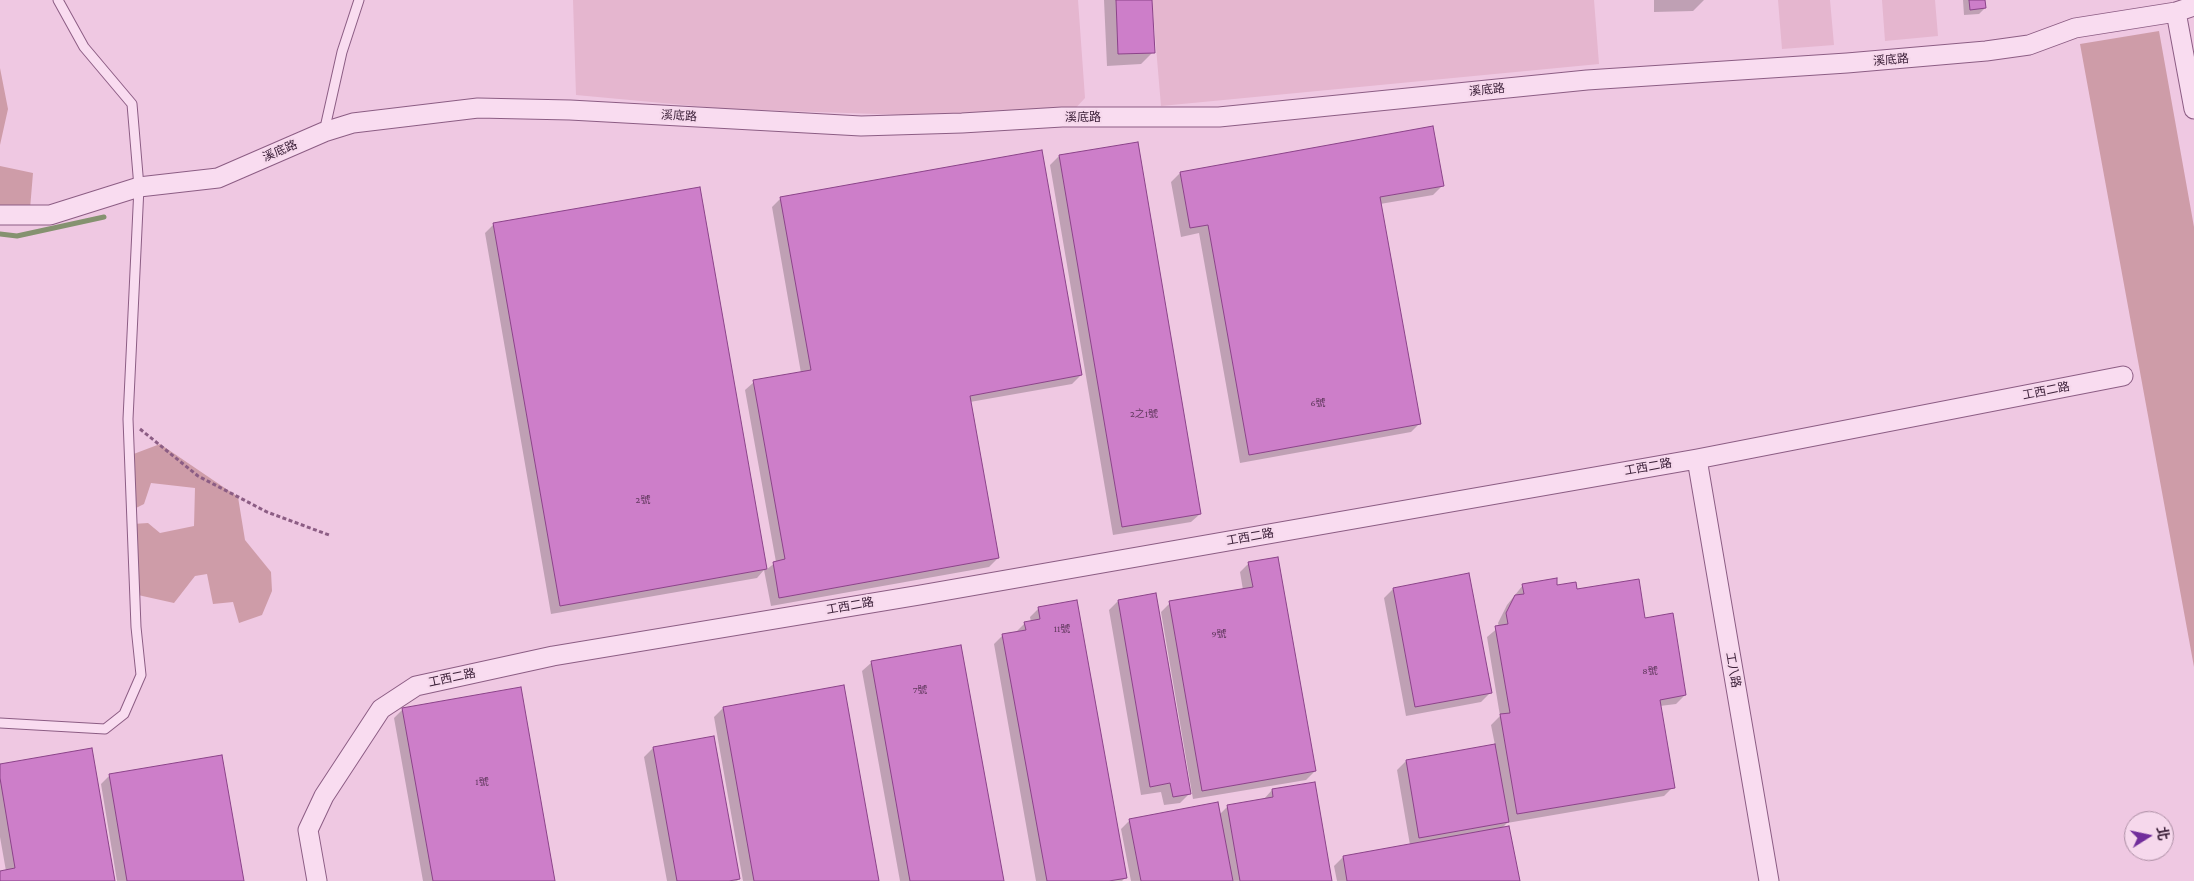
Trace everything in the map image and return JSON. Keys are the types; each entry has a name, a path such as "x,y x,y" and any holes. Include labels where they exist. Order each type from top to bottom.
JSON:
{"street":[{"name":"溪底路","path":"0,215 50,215 139,187 218,178 324,132 353,123 478,108 570,110 860,126 962,124 1062,117 1220,117 1587,80 1848,63 1986,51 2030,44 2075,28 2185,9"},
{"path":"2185,9 2194,109"},
{"name":"工西二路","path":"317,881 308,830 324,796 381,709 416,686 554,656 920,595 1697,459 2123,376"},
{"name":"工八路","path":"1697,459 1769,881"}],"lane":[{"path":"0,722 104,729 124,714 141,675 136,627 128,419 139,187 132,104 84,47 58,0"},
{"path":"324,132 342,52 360,0"}],"path":[{"path":"128,419 198,476 267,512 329,535"}],"shaded area":[{"path":"573,0 1078,0 1085,98 1072,112 936,116 727,109 576,95"},
{"path":"1152,0 1594,0 1599,64 1161,106"},
{"path":"1778,0 1830,0 1834,45 1782,49"},
{"path":"1882,0 1935,0 1938,36 1885,41"},
{"path":"2159,31 2194,227 2194,667 2080,44"},
{"path":"0,68 8,109 0,145"},
{"path":"0,166 33,173 30,209 0,207"},
{"path":"160,444 238,497 245,540 271,572 272,591 262,615 239,623 233,602 213,604 207,574 195,576 174,603 138,595 133,524 148,523 160,533 194,526 195,488 151,483 144,504 132,510 131,455"}],"building":[{"path":"1116,0 1152,0 1155,53 1118,54"},
{"path":"1969,0 1985,0 1986,8 1970,10"},
{"path":"1433,126 1444,186 1380,197 1421,424 1249,455 1208,225 1190,228 1180,172"},
{"path":"1138,142 1201,514 1122,527 1059,155"},
{"path":"1042,150 1082,375 970,396 999,558 779,598 773,562 785,559 753,380 811,370 780,197"},
{"path":"700,187 767,569 560,606 493,223"},
{"path":"1278,557 1316,771 1202,791 1169,601 1253,587 1248,562"},
{"path":"1469,573 1492,693 1415,707 1393,588"},
{"path":"1557,578 1557,585 1576,582 1577,589 1639,579 1645,618 1673,613 1686,695 1660,700 1675,788 1517,814 1500,714 1510,713 1495,626 1508,624 1506,613 1515,595 1524,594 1522,584"},
{"path":"1156,593 1191,794 1173,797 1170,783 1150,787 1118,600"},
{"path":"1077,600 1127,878 1109,881 1047,881 1002,634 1026,630 1024,622 1040,619 1038,607"},
{"path":"961,645 1004,881 910,881 871,661"},
{"path":"844,685 879,881 754,881 723,707"},
{"path":"521,687 555,881 433,881 402,708"},
{"path":"714,736 740,879 729,881 677,881 653,747"},
{"path":"1495,744 1509,822 1419,838 1406,760"},
{"path":"92,748 115,881 0,881 0,871 15,868 0,778 0,764"},
{"path":"222,755 244,881 127,881 109,774"},
{"path":"1315,782 1332,881 1240,881 1227,805 1273,797 1272,789"},
{"path":"1218,802 1233,881 1141,881 1129,819"},
{"path":"1509,826 1520,881 1347,881 1343,856"}],"waterway":[{"path":"0,234 17,236 104,217"}]}
